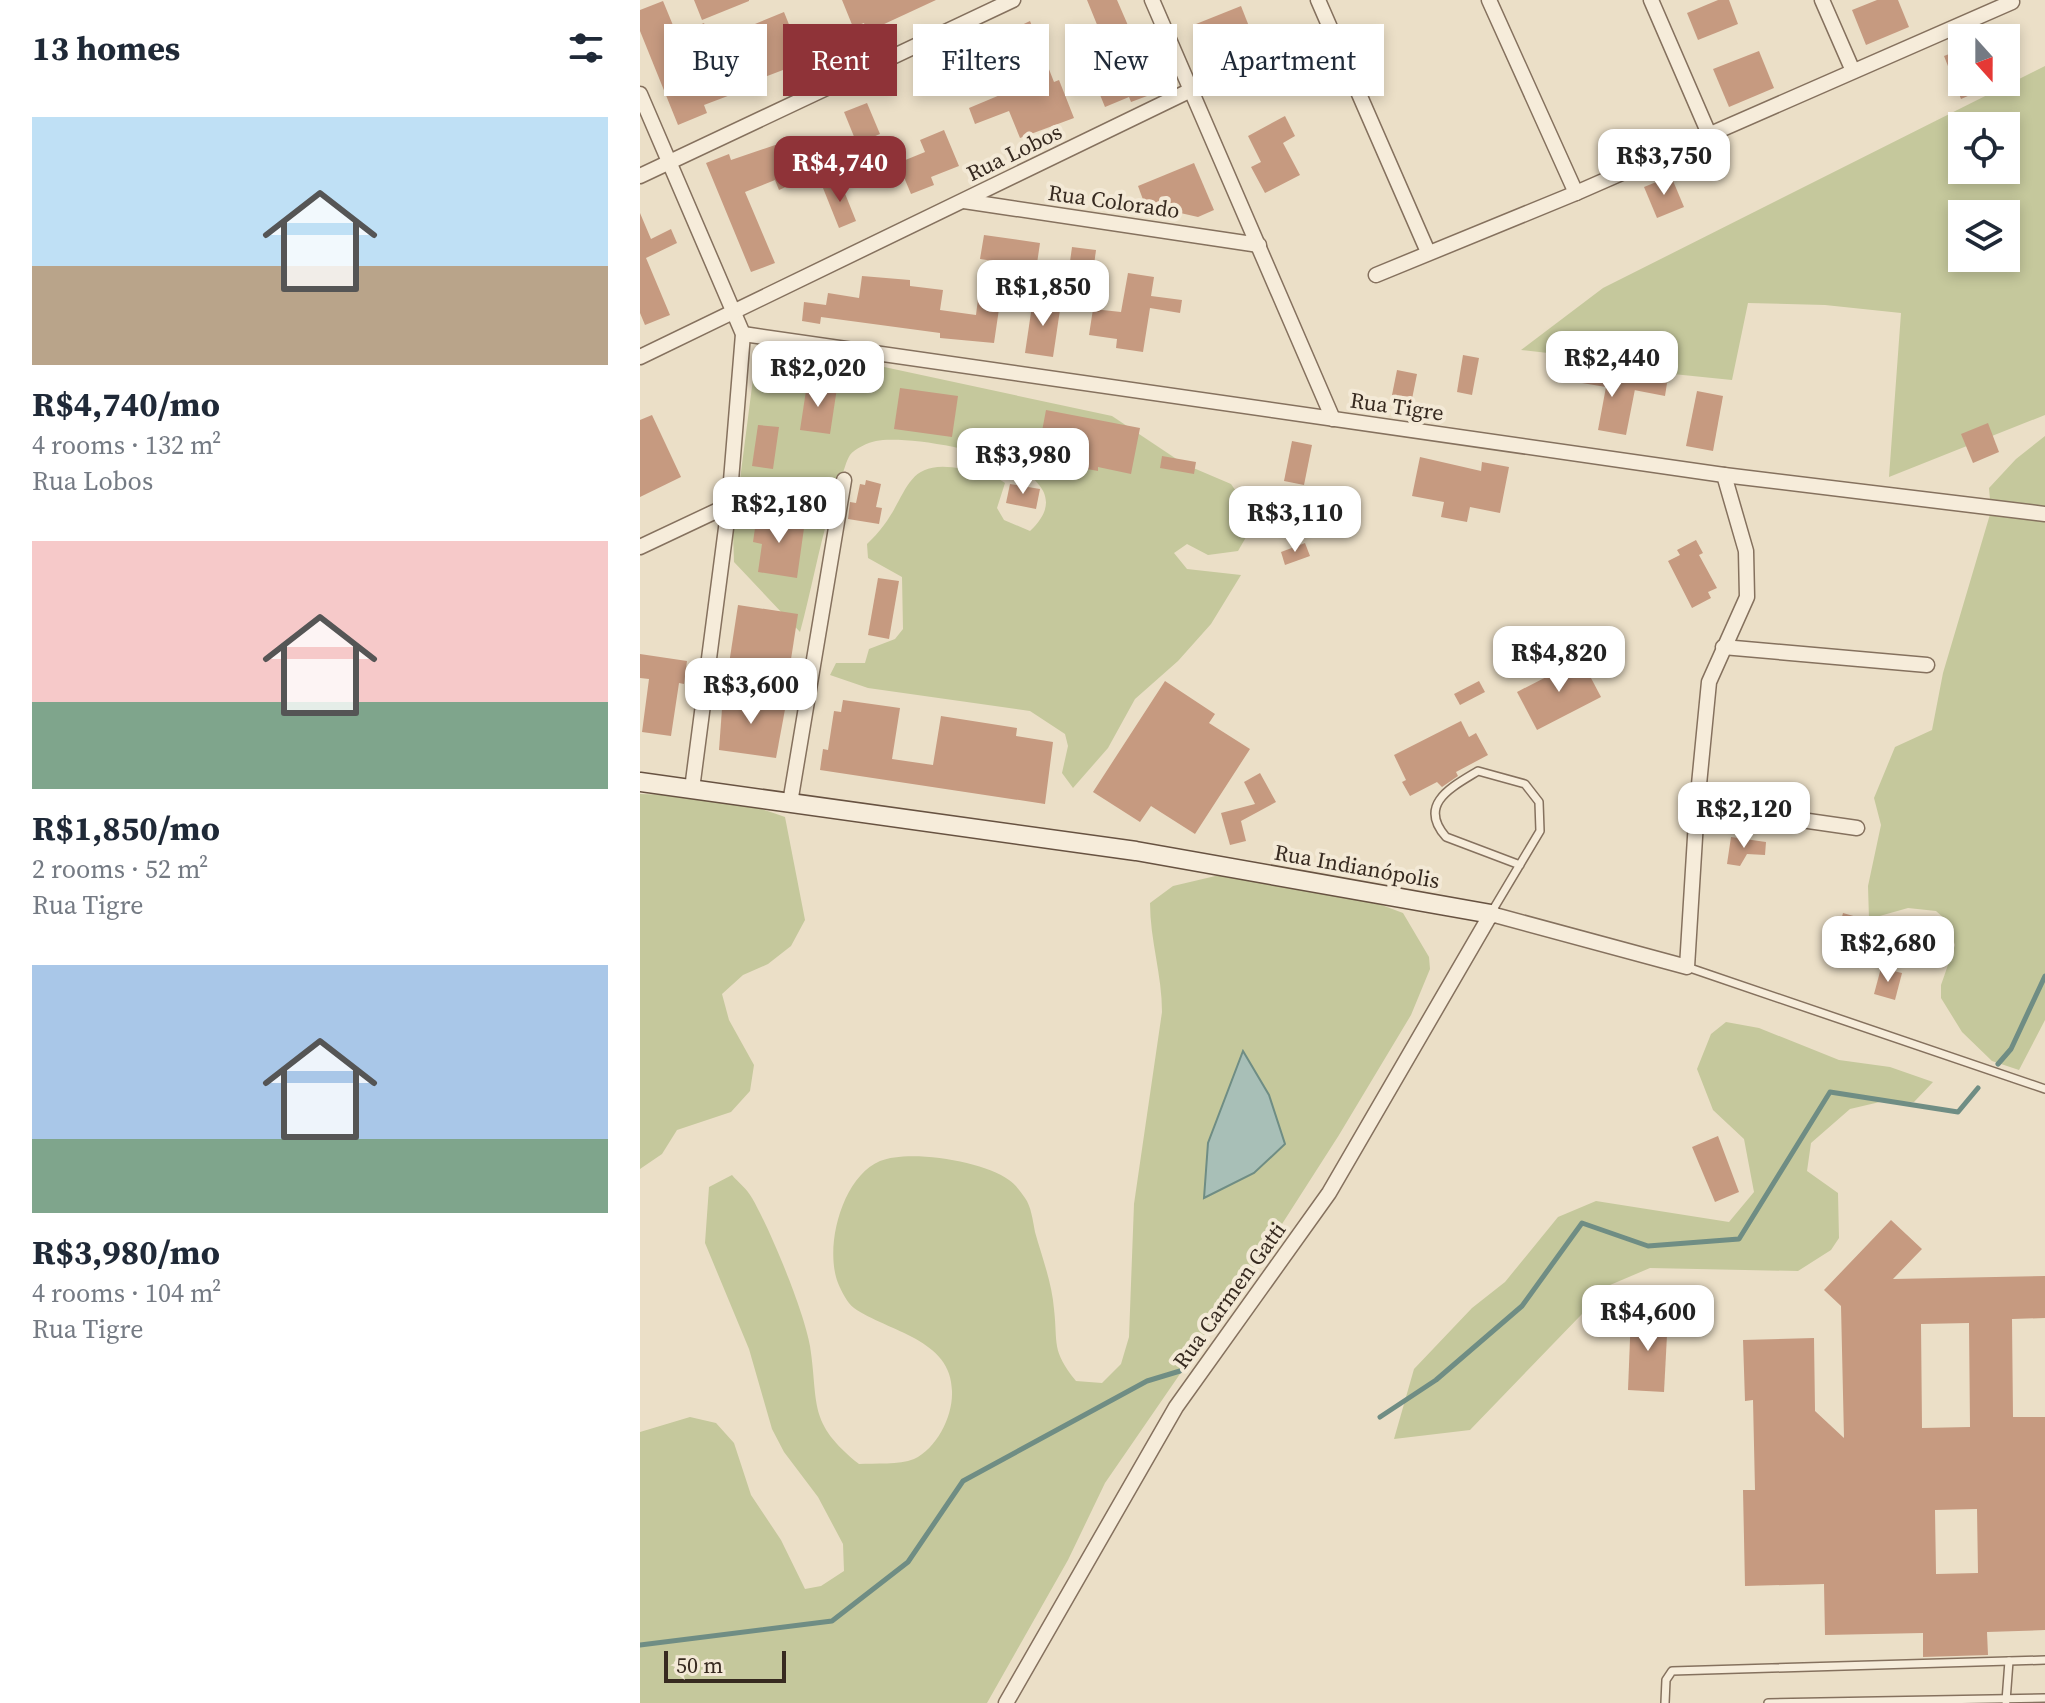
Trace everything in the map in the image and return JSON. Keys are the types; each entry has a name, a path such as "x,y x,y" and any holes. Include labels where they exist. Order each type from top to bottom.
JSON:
{"street":[{"path":"640,176 1013,0"},
{"path":"1152,0 1333,419"},
{"path":"1318,0 1428,252"},
{"path":"1489,0 1576,193"},
{"path":"1651,0 1709,134"},
{"path":"1822,0 1853,71"},
{"path":"1376,275 1576,193 2012,2"},
{"name":"Rua Lobos","path":"640,357 1191,90"},
{"path":"640,94 743,334 729,505 692,789"},
{"name":"Rua Colorado","path":"963,201 1259,245"},
{"name":"Rua Tigre","path":"743,334 1724,475 2045,514"},
{"path":"1687,967 1697,805 1709,682 1747,597 1746,551 1724,475"},
{"path":"790,803 844,480"},
{"path":"640,547 729,505"},
{"path":"1723,647 1927,665"},
{"name":"Rua Indianópolis","path":"640,782 1136,851 1491,914 1687,967"},
{"path":"1697,805 1857,828"},
{"name":"Rua Carmen Gatti","path":"1006,1703 1176,1407 1329,1193 1491,914"}],"lane":[{"path":"1491,914 1520,865 1540,831 1539,802 1525,784 1478,771 1443,793 1435,809 1438,828 1446,837 1520,865"},
{"name":"Rua Indianópolis","path":"1687,967 2045,1089"},
{"path":"1665,1703 1666,1680 1672,1671 2045,1660"},
{"path":"2006,1701 2009,1661"},
{"path":"1768,1703 2045,1698"}],"green space":[{"path":"2045,66 2045,415 1889,477 1901,313 1825,305 1748,303 1732,380 1673,374 1627,362 1521,350 1603,288 1948,115 1948,184 2020,184 2020,112 1953,112 1985,96 2020,96 2020,79"},
{"path":"758,340 1112,416 1184,464 1231,484 1256,520 1238,551 1208,555 1187,544 1174,553 1187,569 1241,575 1211,624 1178,661 1135,699 1108,748 1073,788 1062,773 1068,746 1065,734 1030,711 868,688 830,675 836,663 865,663 869,649 895,639 903,629 902,577 868,558 867,544 884,525 912,480 930,468 944,467 995,477 1005,483 997,508 1004,520 1030,531 1045,508 1041,488 1023,471 994,458 926,442 876,441 855,450 847,460 829,516 800,632 734,562 733,534"},
{"path":"2045,436 2045,1020 2019,1070 1992,1061 1962,1032 1941,998 1941,985 1955,945 1946,920 1936,911 1908,908 1869,919 1868,886 1881,825 1874,798 1895,747 1932,730 1943,673 1991,511 1989,488 2016,459"},
{"path":"640,794 714,799 785,817 805,920 791,946 768,964 743,975 722,994 729,1020 754,1065 750,1091 731,1112 677,1130 662,1154 640,1169"},
{"path":"1224,874 1352,894 1403,913 1429,957 1430,969 1411,1015 1339,1135 1268,1246 1105,1483 1068,1560 987,1703 640,1703 640,1432 690,1417 716,1423 734,1443 751,1495 781,1540 805,1589 821,1586 844,1571 843,1544 818,1497 784,1452 772,1429 749,1349 705,1243 709,1187 732,1175 752,1198 777,1249 801,1312 810,1346 818,1411 823,1424 842,1449 859,1464 901,1462 922,1454 941,1432 949,1413 952,1394 950,1375 931,1349 854,1308 838,1283 833,1251 840,1214 855,1182 880,1161 909,1156 965,1162 997,1173 1020,1191 1032,1214 1051,1290 1059,1354 1076,1381 1102,1383 1121,1364 1129,1337 1134,1204 1162,1012 1150,903 1173,886"},
{"path":"1726,1022 1759,1028 1839,1060 1890,1067 1933,1082 1914,1102 1884,1101 1850,1109 1811,1143 1807,1171 1838,1193 1839,1238 1831,1250 1798,1271 1650,1268 1610,1285 1470,1430 1394,1439 1414,1369 1472,1308 1505,1282 1558,1217 1596,1201 1729,1222 1754,1192 1744,1139 1713,1110 1697,1069 1711,1034"}],"water":[{"path":"1243,1051 1269,1095 1285,1144 1254,1173 1204,1198 1208,1143"}],"building":[{"path":"694,0 749,0 749,1 702,20"},
{"path":"842,0 936,0 884,24 852,24"},
{"path":"1087,0 1117,0 1127,24 1097,24"},
{"path":"1718,0 1729,0 1738,24 1698,40 1687,13"},
{"path":"1877,0 1898,0 1909,27 1866,45 1852,10"},
{"path":"663,1 672,24 664,24 664,90 640,31 640,10"},
{"path":"1241,6 1248,24 1196,24"},
{"path":"784,12 789,24 783,24 783,70 767,76 767,24 755,24"},
{"path":"1759,51 1774,88 1729,107 1713,69"},
{"path":"1049,69 1054,82 1059,80 1074,118 1020,138 1009,111 975,124 969,108 998,96 1049,96"},
{"path":"666,96 728,96 704,105 707,113 678,125"},
{"path":"1100,96 1147,96 1131,102 1129,97 1105,107"},
{"path":"867,103 880,134 857,144 844,112"},
{"path":"1285,116 1295,136 1283,143 1300,175 1265,193 1251,167 1261,162 1248,136"},
{"path":"944,130 959,166 931,177 934,185 911,194 898,163 925,152 920,140"},
{"path":"790,140 806,178 779,190 775,180 745,192 775,263 751,272 706,163 729,154 731,160"},
{"path":"1194,163 1214,210 1198,217 1145,205 1138,186"},
{"path":"1671,176 1684,207 1657,218 1644,187"},
{"path":"840,181 856,221 839,228 823,188"},
{"path":"640,213 651,239 671,229 677,243 646,258 670,315 645,325 640,313"},
{"path":"984,235 1040,243 1033,291 1009,288 1013,264 980,259"},
{"path":"1072,247 1096,250 1091,288 1067,284"},
{"path":"1128,273 1154,277 1151,296 1182,300 1180,313 1150,308 1143,352 1116,348 1117,339 1089,335 1093,309 1121,312"},
{"path":"862,276 910,280 910,286 943,290 940,310 976,315 978,299 1000,302 994,343 940,338 940,333 821,317 820,324 802,321 804,302 826,305 828,293 859,298"},
{"path":"1033,299 1061,303 1053,357 1025,353"},
{"path":"1463,355 1479,358 1472,395 1457,392"},
{"path":"1579,368 1637,379 1626,435 1598,430 1606,387 1576,382"},
{"path":"1397,370 1417,374 1410,409 1390,405"},
{"path":"1637,378 1667,383 1665,396 1634,390"},
{"path":"807,384 837,388 830,434 800,430"},
{"path":"900,388 958,396 952,437 894,429"},
{"path":"1697,391 1723,396 1713,451 1686,446"},
{"path":"1046,410 1140,428 1131,474 1098,467 1098,471 1036,463"},
{"path":"652,415 681,477 640,497 640,420"},
{"path":"1988,423 1999,452 1973,463 1961,434"},
{"path":"758,425 779,427 773,469 752,466"},
{"path":"1292,441 1312,445 1304,485 1284,481"},
{"path":"1162,456 1196,462 1194,474 1160,468"},
{"path":"1420,457 1481,471 1482,462 1509,467 1500,513 1470,507 1467,522 1441,517 1444,502 1412,496"},
{"path":"866,480 881,484 876,507 882,508 879,524 848,519 850,502 856,503 860,484 865,485"},
{"path":"1010,484 1040,489 1036,509 1006,503"},
{"path":"757,514 805,521 797,578 758,572 762,544 753,542"},
{"path":"1696,540 1703,553 1699,555 1717,588 1708,592 1711,598 1692,608 1668,561 1680,555 1677,550"},
{"path":"1305,543 1310,556 1285,565 1281,552"},
{"path":"878,578 899,581 889,639 868,635"},
{"path":"738,605 798,614 789,672 729,664"},
{"path":"640,654 687,661 684,684 679,683 671,736 642,732 649,679 640,678"},
{"path":"1581,659 1601,697 1537,730 1517,692"},
{"path":"1165,681 1215,714 1209,723 1250,749 1195,834 1151,806 1140,822 1093,792"},
{"path":"1479,681 1485,692 1460,705 1454,694"},
{"path":"723,695 786,704 776,758 719,750"},
{"path":"843,700 900,708 892,759 933,765 941,716 1017,728 1016,736 1053,742 1045,804 820,770 823,749 828,750 834,711 841,712"},
{"path":"1461,721 1469,737 1476,733 1488,755 1456,772 1458,776 1442,787 1437,782 1410,796 1394,755"},
{"path":"1260,773 1276,802 1241,821 1246,841 1230,845 1221,813 1255,804 1244,782"},
{"path":"1731,837 1766,842 1765,855 1747,854 1740,866 1727,864"},
{"path":"1843,913 1881,924 1875,942 1838,931"},
{"path":"1881,968 1902,973 1895,1000 1874,994"},
{"path":"1718,1136 1739,1192 1715,1202 1692,1147"},
{"path":"1891,1220 1922,1249 1893,1279 2045,1276 2045,1318 2012,1319 2013,1417 2045,1417 2045,1630 1987,1632 1988,1655 1923,1657 1923,1633 1825,1635 1824,1584 1745,1586 1743,1490 1755,1490 1753,1400 1745,1401 1743,1340 1814,1338 1815,1411 1844,1438 1841,1306 1824,1290","holes":["1969,1323 1970,1427 1922,1428 1921,1324","1977,1509 1978,1573 1936,1574 1935,1510"]},
{"path":"1631,1314 1668,1316 1664,1392 1628,1390"}],"waterway":[{"path":"1998,1064 2011,1049 2045,976"},
{"path":"1380,1417 1436,1380 1522,1306 1582,1223 1648,1246 1739,1239 1830,1092 1958,1112 1978,1088"},
{"path":"640,1645 832,1621 908,1562 963,1481 1147,1381 1180,1371"}]}
